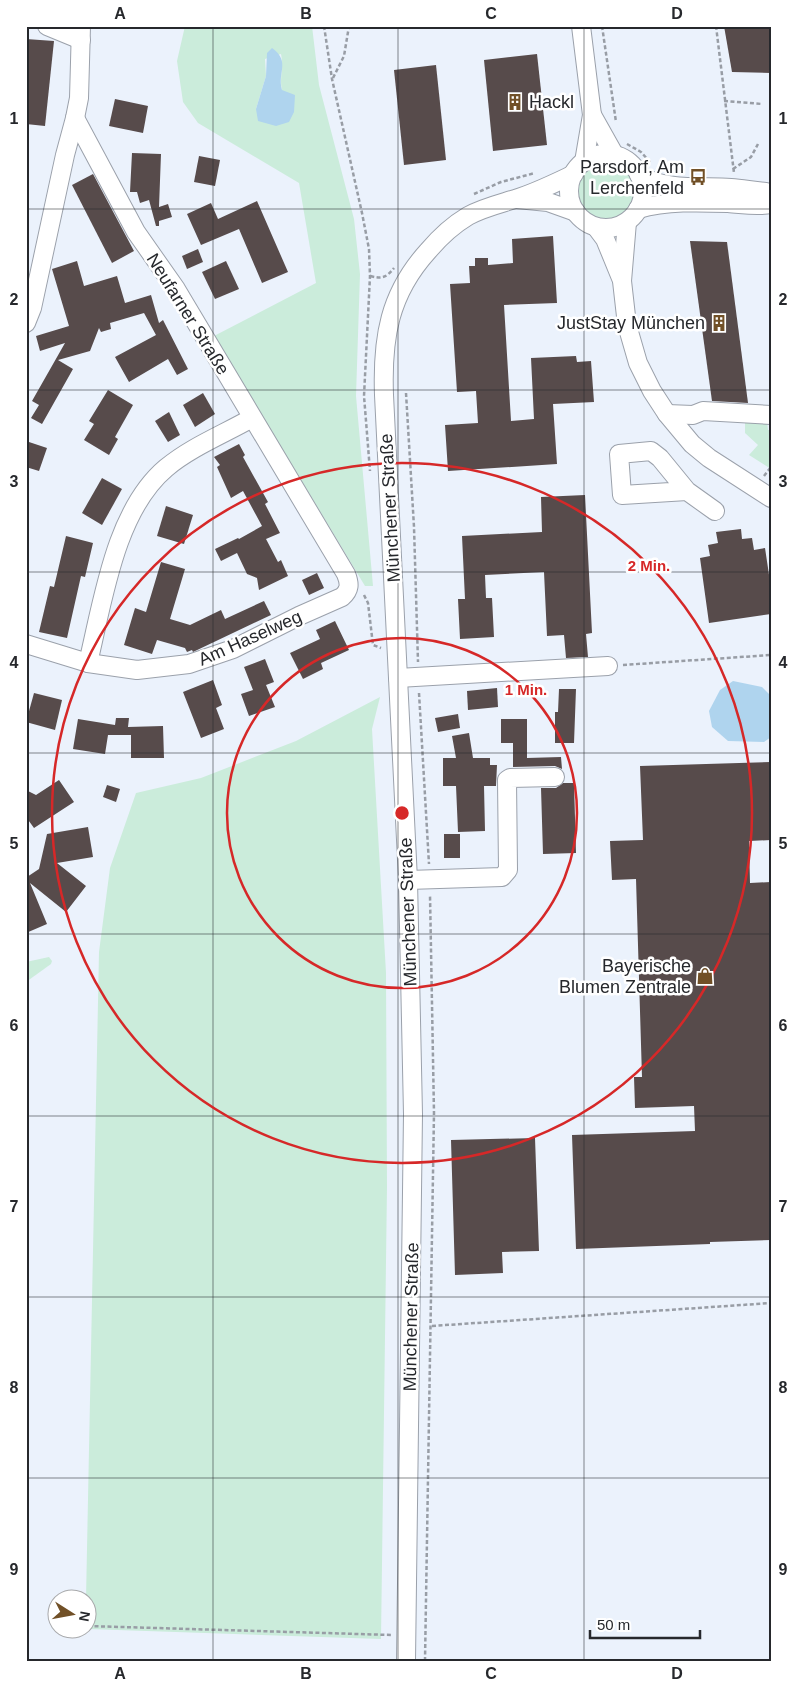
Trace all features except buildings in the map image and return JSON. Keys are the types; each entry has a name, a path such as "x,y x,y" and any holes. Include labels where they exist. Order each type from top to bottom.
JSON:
{"street":[{"path":"26,323 32,308 79,98 81,33 47,26"},
{"path":"581,26 592,115 579,168 571,180 570,193 573,206 576,212 585,221 596,227 605,239 622,281 627,325 638,362 666,414 692,444 709,458 771,498"},
{"path":"592,115 632,165 647,171"},
{"name":"Neufarner Straße","path":"75,118 136,232 176,289 346,574 350,583 349,588"},
{"path":"579,168 602,155 620,149"},
{"name":"Münchener Straße","path":"406,1661 413,1114 408,880 383,381 384,351 394,303 407,277 418,262 441,238 468,216 547,187 579,168"},
{"path":"647,171 648,180 666,185 731,188 766,192 771,195"},
{"path":"622,281 633,215 643,192 647,171"},
{"name":"Münchener Straße","path":"517,199 548,202 576,212"},
{"path":"596,227 615,227 633,215 666,203 729,203 760,206 771,204"},
{"path":"666,414 693,415 703,411 771,414"},
{"path":"88,663 111,570 126,528 141,498 167,468 189,453 252,418"},
{"path":"686,492 715,511"},
{"name":"Am Haselweg","path":"26,644 88,663 137,670 189,664 233,649 342,597 349,588"},
{"path":"398,678 608,666"},
{"path":"408,880 502,878 508,870 507,780 510,778 555,777"}],"path":[{"path":"324,26 332,79 369,249 370,276"},
{"path":"332,79 344,56 349,26"},
{"path":"602,26 616,125"},
{"path":"716,26 734,174"},
{"path":"724,101 762,104"},
{"path":"733,169 751,157 758,144"},
{"path":"620,149 641,152 647,171"},
{"path":"406,393 414,527 417,647"},
{"path":"349,588 363,593 368,603 373,645 385,650"},
{"path":"608,666 771,655"},
{"path":"418,677 430,880 434,1112 432,1326 425,1661"},
{"path":"432,1326 771,1303"},
{"path":"98,1626 406,1635"}],"green space":[{"path":"185,26 312,26 319,85 354,219 360,274 356,396 373,586 365,586 214,336 316,283 299,183 198,123 183,102 177,61","holes":["281,54 282,90 256,109 266,76 265,59"]},
{"path":"607,162 618,164 631,175 636,191 634,202 623,215 607,220 596,218 583,207 578,191 580,180 591,167"},
{"path":"767,421 768,430 771,430 771,469 749,455 758,445 745,433 745,423"},
{"path":"380,697 372,729 386,973 387,1187 381,1639 98,1629 98,1590 86,1590 99,952 110,868 136,793 201,778 296,741"},
{"path":"49,957 52,961 51,964 26,982 26,962"}],"water":[{"path":"272,48 281,58 282,90 295,95 294,112 289,122 276,126 258,121 256,109 266,76 267,53"},
{"path":"733,681 762,687 771,696 771,737 764,742 728,741 712,727 709,711 720,690"}],"place":[{"name":"Hackl","path":"515,102"},
{"name":"Parsdorf, Am Lerchenfeld","path":"698,177"},
{"name":"JustStay München","path":"719,323"},
{"name":"Bayerische Blumen Zentrale","path":"705,976"}]}
